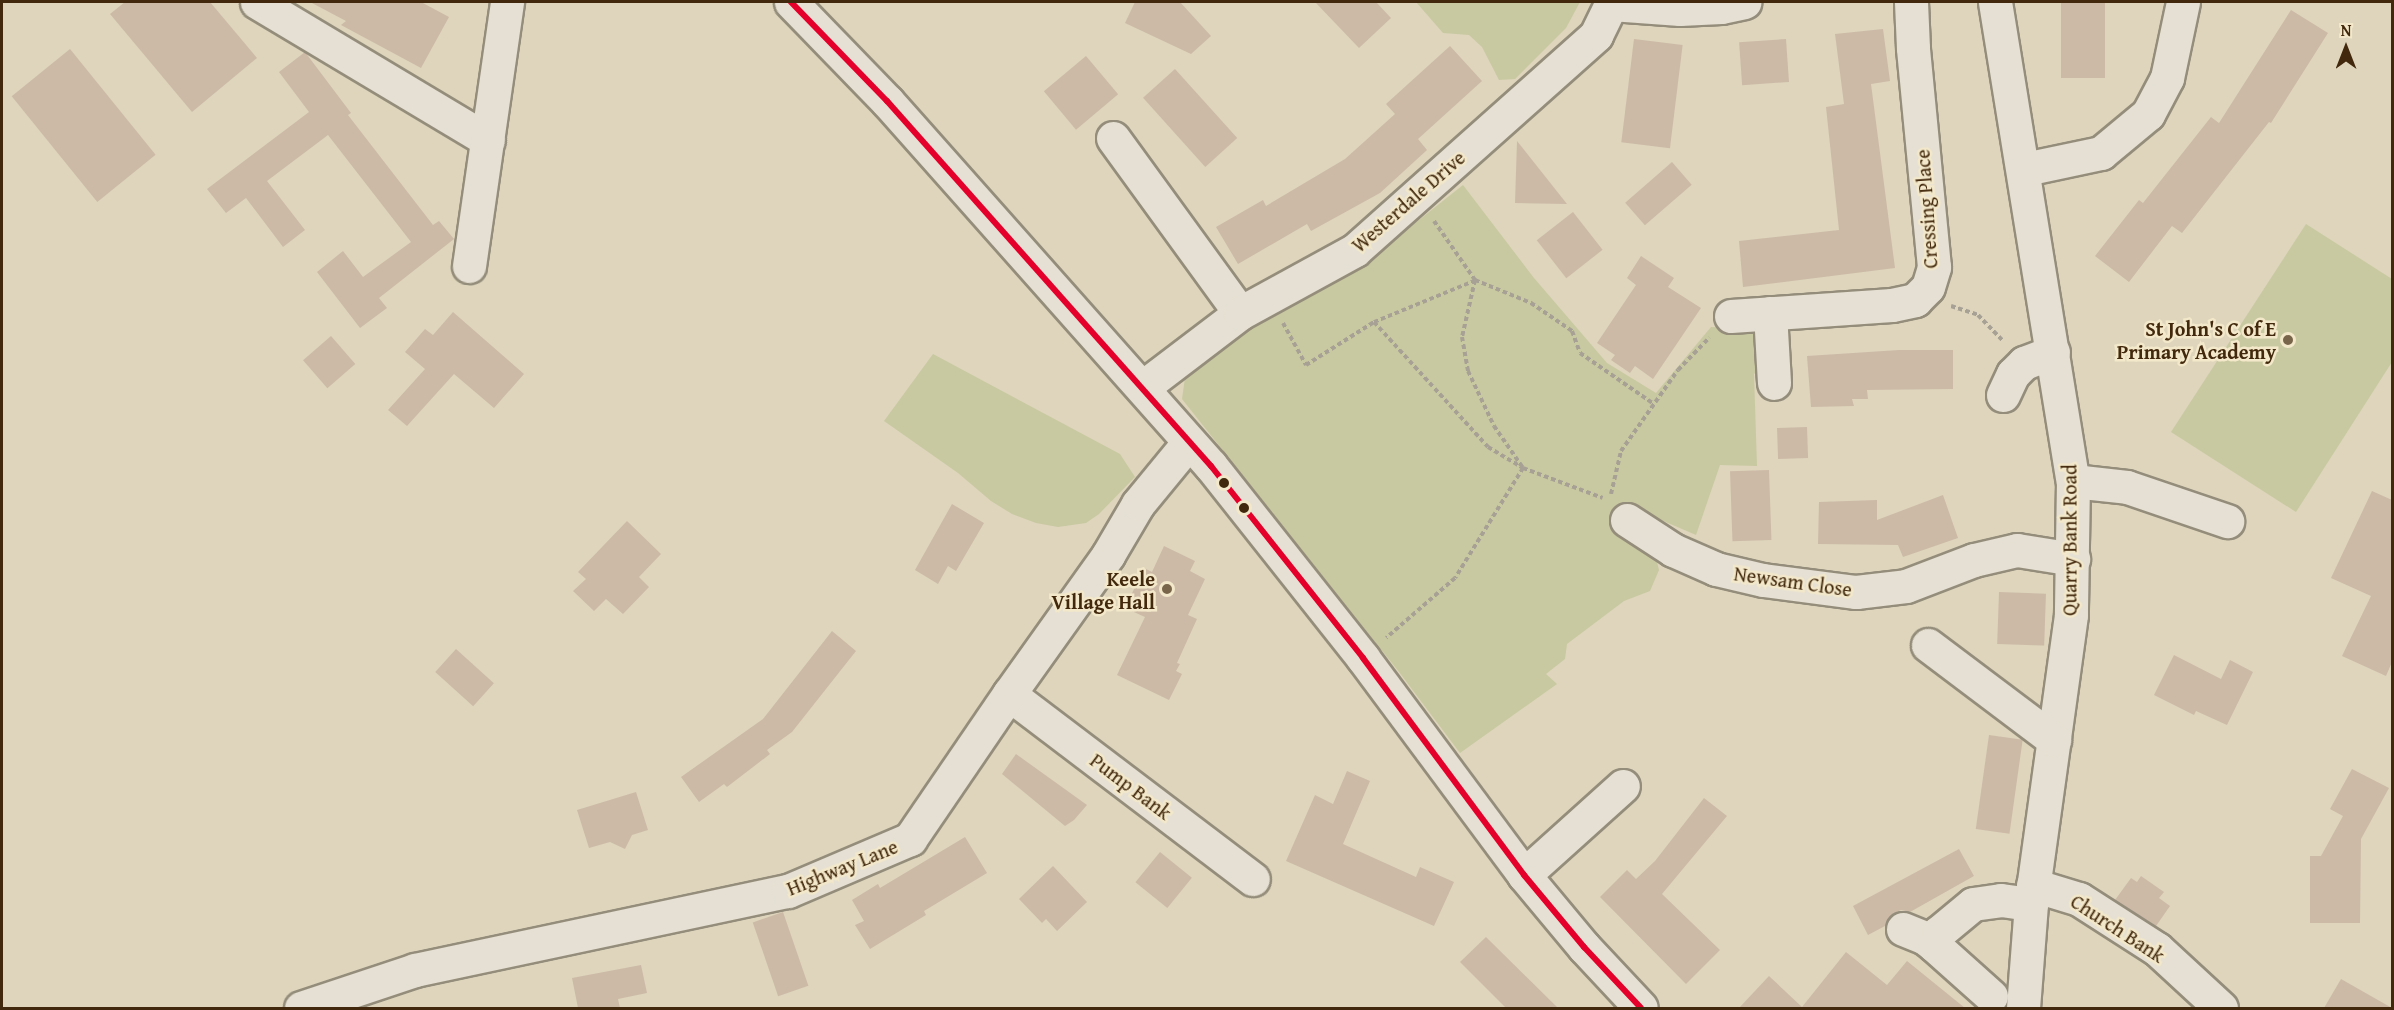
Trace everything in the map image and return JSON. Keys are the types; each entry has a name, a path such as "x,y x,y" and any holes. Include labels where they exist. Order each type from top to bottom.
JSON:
{"street":[{"path":"257,2 488,140"},
{"path":"469,266 507,2"},
{"path":"790,2 887,101 1190,441 1363,658 1524,875 1584,947 1641,1008"},
{"path":"1612,3 1680,9 1721,7 1744,2"},
{"name":"Cressing Place","path":"1731,316 1892,305 1915,300 1925,290 1934,267 1912,48 1911,2"},
{"name":"Quarry Bank Road","path":"1995,2 2025,170 2038,357 2073,481 2071,615 2032,894 2023,1008"},
{"path":"2025,170 2101,153 2148,114 2167,78 2183,2"},
{"name":"Westerdale Drive","path":"1143,387 1240,313 1355,250 1596,35 1612,3"},
{"path":"1113,138 1240,313"},
{"path":"1770,313 1774,383"},
{"path":"2003,396 2013,374 2038,357"},
{"name":"Highway Lane","path":"301,1008 415,970 788,891 910,839 1108,555 1138,504 1190,441"},
{"path":"2073,481 2127,486 2227,521"},
{"name":"Newsam Close","path":"1627,520 1672,550 1716,569 1763,580 1856,592 1906,586 1974,560 2017,550 2073,559"},
{"path":"1928,645 2054,740"},
{"name":"Pump Bank","path":"1009,694 1253,879"},
{"path":"1524,875 1623,786"},
{"name":"Church Bank","path":"1934,945 1938,933 1973,904 2032,894 2079,899 2157,949 2221,1008"},
{"path":"1903,929 1925,938 1991,996"}],"path":[{"path":"1416,196 1474,280 1531,303 1572,331 1580,353 1654,404"},
{"path":"1269,297 1306,365 1374,322 1474,280"},
{"path":"1474,280 1462,337 1468,371 1494,426 1523,468"},
{"path":"1925,290 1957,310 1978,315 2038,357"},
{"path":"1374,322 1488,447 1523,468 1610,501 1621,451 1678,370 1731,316"},
{"path":"1363,658 1455,578 1523,468"}],"green space":[{"path":"1416,2 1580,2 1566,28 1515,79 1499,80 1482,47 1469,35 1443,33"},
{"path":"1463,185 1534,278 1607,363 1656,393 1711,327 1749,329 1760,339 1761,367 1754,374 1757,466 1720,465 1696,535 1633,508 1618,534 1655,554 1659,570 1650,591 1624,601 1567,644 1565,659 1546,674 1557,684 1460,753 1399,672 1182,399 1186,371 1262,313 1381,250"},
{"path":"2306,224 2392,279 2392,362 2296,512 2171,432"},
{"path":"933,354 1120,454 1135,477 1099,514 1086,523 1058,527 1036,523 1012,514 991,501 958,473 884,421"}],"building":[{"path":"125,2 210,2 257,58 192,112 110,14"},
{"path":"310,2 421,2 449,17 421,68 341,25 346,21"},
{"path":"1135,2 1180,2 1211,36 1191,54 1125,23"},
{"path":"1315,2 1376,2 1391,18 1359,48"},
{"path":"2061,2 2105,2 2105,78 2061,78"},
{"path":"2291,10 2328,33 2271,123 2269,122 2182,233 2172,226 2129,282 2095,256 2139,200 2143,203 2211,117 2219,123"},
{"path":"1883,29 1890,81 1871,84 1895,268 1743,287 1739,241 1839,230 1826,107 1844,104 1835,34"},
{"path":"1634,39 1683,45 1670,148 1621,142"},
{"path":"1786,39 1789,82 1742,85 1739,42"},
{"path":"1450,46 1482,81 1418,139 1427,150 1380,193 1311,231 1307,224 1238,264 1216,227 1263,200 1266,206 1345,159 1395,114 1386,104"},
{"path":"70,49 156,155 97,202 12,96"},
{"path":"305,52 351,113 348,115 433,225 439,221 454,239 379,298 387,308 360,328 317,272 343,251 363,277 411,242 328,135 267,181 305,230 283,247 246,198 226,213 207,189 309,112 279,72"},
{"path":"1086,56 1118,94 1076,130 1044,91"},
{"path":"1175,69 1237,138 1205,167 1143,98"},
{"path":"1517,141 1567,204 1515,203"},
{"path":"1672,162 1692,185 1645,225 1625,203"},
{"path":"1573,212 1603,250 1566,278 1537,240"},
{"path":"1641,256 1674,278 1668,287 1701,308 1653,379 1635,366 1630,373 1611,360 1615,355 1597,343 1636,285 1627,278"},
{"path":"453,312 524,374 494,408 454,374 407,426 388,410 425,369 405,352 425,329 433,335"},
{"path":"331,336 355,364 327,388 303,360"},
{"path":"1899,350 1953,350 1953,389 1867,390 1868,399 1852,399 1854,406 1811,407 1807,356"},
{"path":"1807,427 1808,458 1778,459 1777,428"},
{"path":"1769,470 1771,540 1732,541 1730,471"},
{"path":"2372,491 2392,500 2392,662 2386,676 2342,656 2371,596 2331,578"},
{"path":"1943,495 1958,538 1903,557 1898,545 1818,544 1819,502 1877,500 1877,520"},
{"path":"952,504 984,523 956,571 948,566 938,584 915,570"},
{"path":"627,521 661,554 639,577 649,587 623,614 606,599 594,611 573,591 586,579 578,572"},
{"path":"1164,546 1195,561 1190,571 1205,579 1188,615 1197,619 1177,663 1180,664 1176,671 1182,674 1169,700 1117,675 1145,617 1125,608 1144,568 1152,572"},
{"path":"1999,592 2046,594 2044,646 1997,644"},
{"path":"832,631 856,651 792,732 767,750 770,754 727,787 724,784 699,802 681,777 763,719"},
{"path":"456,649 494,683 473,706 435,672"},
{"path":"2174,655 2221,679 2230,660 2253,672 2227,725 2196,711 2194,715 2154,695"},
{"path":"1989,735 2023,740 2009,834 1976,829"},
{"path":"1016,754 1087,805 1074,820 1065,826 1002,774"},
{"path":"2352,769 2389,788 2361,839 2360,923 2310,923 2310,856 2321,856 2343,816 2330,809"},
{"path":"1347,771 1370,781 1343,844 1416,877 1420,867 1454,882 1434,926 1286,861 1315,795 1333,804"},
{"path":"636,792 648,830 632,835 625,849 610,842 589,848 577,810"},
{"path":"1704,798 1727,816 1662,894 1720,950 1686,984 1600,897 1627,870 1636,879 1655,861"},
{"path":"965,837 987,873 924,911 926,915 870,949 855,925 864,921 852,900 878,884 880,888"},
{"path":"1959,849 1974,876 1910,912 1901,910 1892,914 1885,926 1868,935 1853,906"},
{"path":"1160,852 1192,878 1167,908 1135,882"},
{"path":"1053,866 1087,902 1057,931 1046,919 1042,923 1019,899"},
{"path":"2141,876 2164,892 2159,898 2170,906 2156,926 2115,900 2131,878 2137,882"},
{"path":"783,912 808,986 778,996 753,922"},
{"path":"1486,937 1558,1008 1506,1008 1460,962"},
{"path":"1846,952 1887,985 1907,961 1965,1008 1739,1008 1769,976 1802,1007"},
{"path":"641,965 647,993 618,999 620,1008 578,1008 572,978"},
{"path":"2341,979 2392,1008 2324,1008"}],"transit line":[{"path":"791,2 887,101 1211,466 1363,658 1524,875 1584,947 1641,1008"}],"place":[{"name":"St John's C of E Primary Academy","path":"2288,340"},
{"name":"Keele Village Hall","path":"1167,589"}]}
